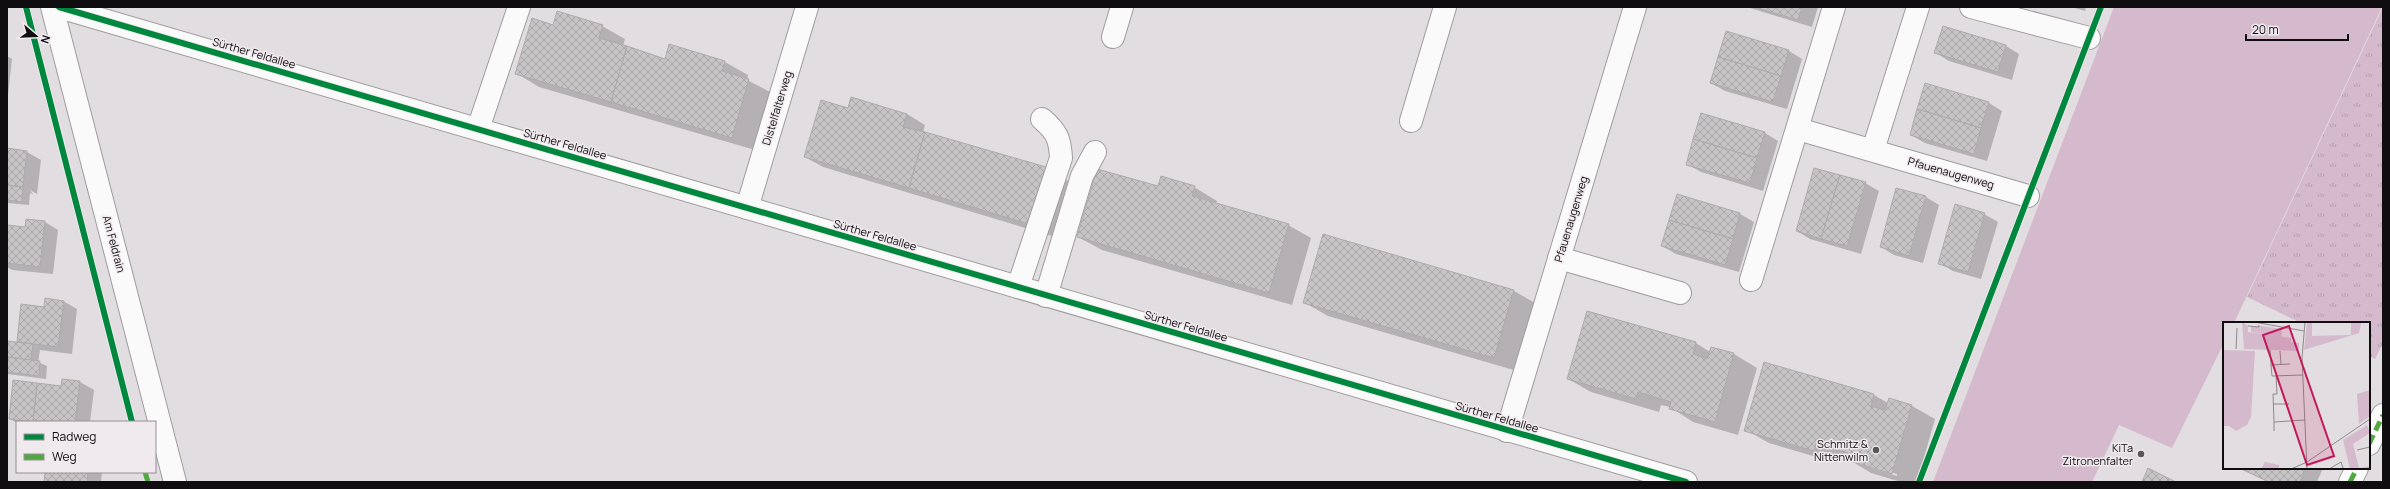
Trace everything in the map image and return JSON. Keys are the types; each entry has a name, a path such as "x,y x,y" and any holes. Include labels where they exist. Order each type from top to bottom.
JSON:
{"street":[{"name":"Am Feldrain","path":"52,7 175,482"},
{"name":"Sürther Feldallee","path":"59,7 1507,431 1686,482"},
{"path":"478,129 519,7"},
{"name":"Distelfalterweg","path":"747,208 807,7"},
{"path":"1113,37 1122,7"},
{"path":"1410,121 1445,7"},
{"name":"Pfauenaugenweg","path":"1507,431 1634,7"},
{"path":"1751,280 1834,7"},
{"path":"1873,150 1918,7"},
{"path":"1971,7 2089,38"},
{"path":"1018,287 1061,158 1060,141 1051,126 1042,119"},
{"name":"Pfauenaugenweg","path":"1798,129 2028,196"},
{"path":"1046,296 1082,176 1095,152"},
{"path":"1559,258 1680,294"},
{"path":"2370,442 2383,415"},
{"path":"2350,482 2356,469"}],"green space":[{"path":"2114,7 2382,7 2234,322 2223,322 2223,345 2172,448 2119,425 2092,482 1933,482"},
{"path":"2383,7 2383,343 2375,359 2370,356 2370,322 2299,322 2247,297"}],"building":[{"path":"1754,7 1802,7 1798,20"},
{"path":"557,11 603,25 599,38 627,46 611,102 515,74 532,18 553,25"},
{"path":"1943,26 2006,45 1998,72 1934,53"},
{"path":"1726,31 1789,50 1781,76 1718,57"},
{"path":"669,44 725,61 722,71 749,79 732,138 611,102 627,46 665,59"},
{"path":"1718,57 1781,76 1773,102 1710,83"},
{"path":"1925,83 1989,102 1981,128 1917,109"},
{"path":"851,97 907,114 903,127 925,132 909,188 804,157 821,100 848,108"},
{"path":"1917,109 1981,128 1974,154 1910,135"},
{"path":"1701,113 1765,132 1757,158 1693,139"},
{"path":"925,132 1046,167 1029,224 909,188"},
{"path":"1693,139 1757,158 1750,183 1686,165"},
{"path":"7,148 27,151 23,187 7,185"},
{"path":"1814,168 1840,175 1821,239 1796,231"},
{"path":"1097,169 1158,186 1161,176 1195,186 1192,196 1289,224 1269,293 1077,237"},
{"path":"1840,175 1866,182 1847,246 1821,239"},
{"path":"7,185 23,187 22,202 7,200"},
{"path":"1896,188 1926,196 1909,256 1880,247"},
{"path":"1677,194 1740,213 1733,239 1669,220"},
{"path":"1955,204 1985,213 1968,272 1938,264"},
{"path":"26,219 45,221 40,267 7,263 7,225 25,227"},
{"path":"1669,220 1733,239 1725,265 1661,246"},
{"path":"1323,234 1514,290 1494,358 1303,303"},
{"path":"45,298 64,301 58,347 17,342 21,304 44,307"},
{"path":"1587,311 1696,342 1693,354 1707,359 1711,347 1734,353 1715,422 1669,409 1671,402 1638,392 1636,399 1567,379"},
{"path":"7,341 33,344 31,360 7,357"},
{"path":"7,357 40,361 39,376 7,372"},
{"path":"1764,362 1874,394 1871,406 1885,410 1889,398 1912,405 1892,474 1847,460 1848,453 1816,444 1814,451 1744,431"},
{"path":"62,379 80,381 75,421 33,421 37,383 61,386"},
{"path":"13,380 37,383 33,421 9,419"},
{"path":"2148,468 2176,482 2142,482"},
{"path":"2241,469 2306,469 2300,482 2269,482"},
{"path":"45,473 88,473 87,482 44,482"}],"marked path":[{"path":"2370,442 2383,415"},
{"path":"2350,482 2356,469"},
{"path":"145,473 148,482"}],"cycle path":[{"path":"26,7 132,421"},
{"path":"59,7 1686,482"},
{"path":"1919,482 2101,7"}],"place":[{"name":"Schmitz & Nittenwilm","path":"1876,450"},
{"name":"KiTa Zitronenfalter","path":"2141,454"}]}
